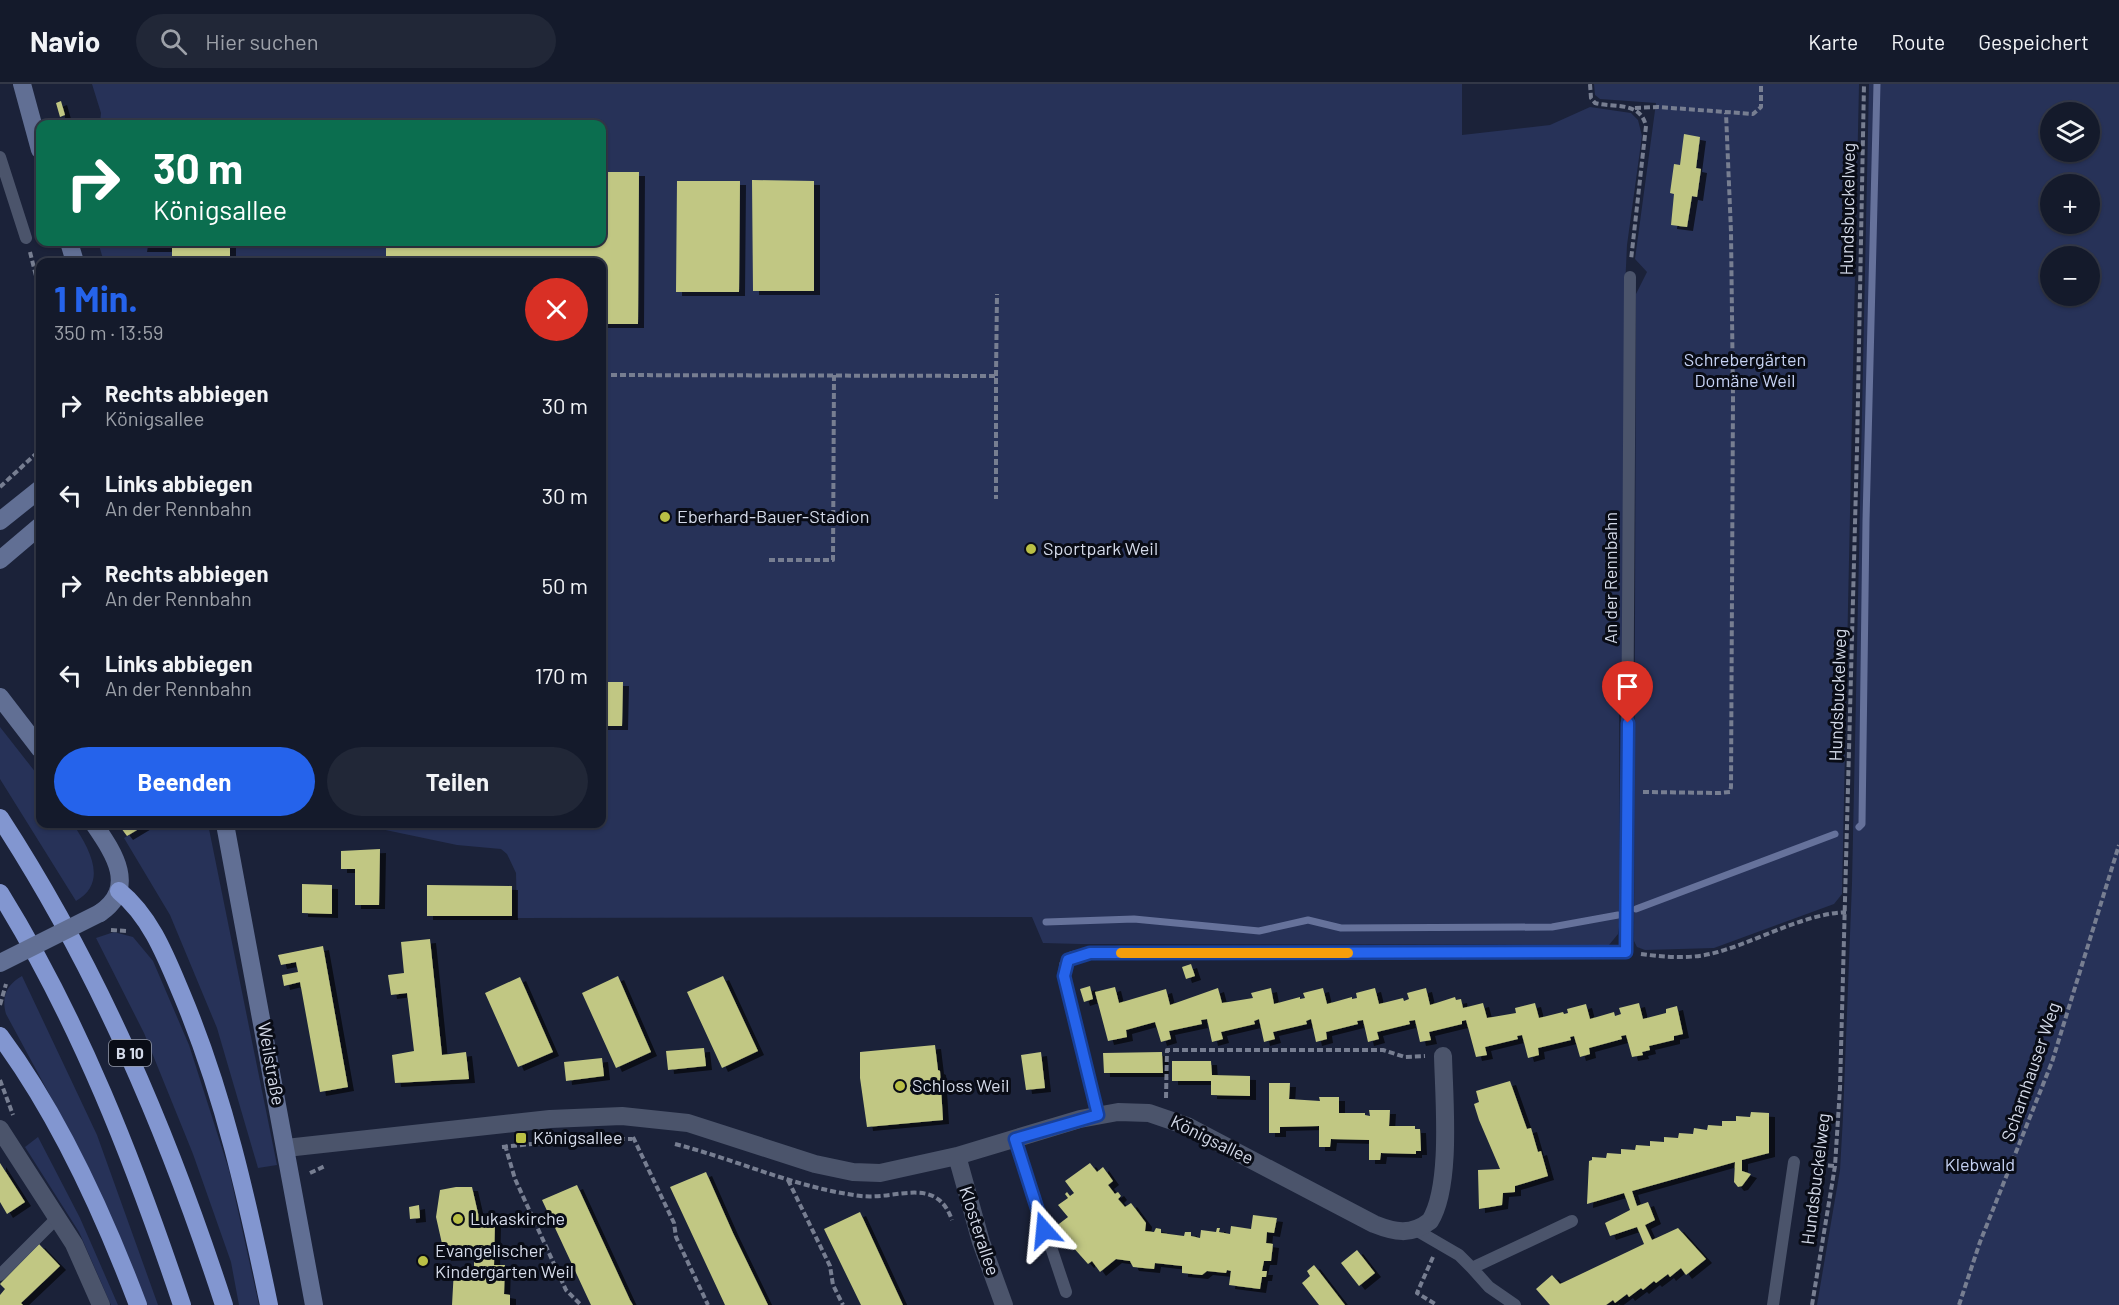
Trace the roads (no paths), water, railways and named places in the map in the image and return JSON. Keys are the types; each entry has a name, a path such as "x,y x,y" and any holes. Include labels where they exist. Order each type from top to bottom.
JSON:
{"highway":[{"name":"B 10","path":"0,818 52,902 115,1022 148,1094 224,1305"},
{"path":"119,891 138,908 149,926 172,971 198,1034 237,1158 269,1305"},
{"name":"B 10","path":"0,893 47,975 101,1086 145,1197 182,1305"},
{"path":"0,1036 37,1094 73,1160 138,1305"}],"street":[{"path":"22,84 36,135"},
{"path":"0,521 36,492"},
{"path":"0,560 36,529"},
{"path":"0,697 36,744"},
{"path":"0,963 100,913 112,904 119,891 118,867 96,828"},
{"name":"Weilstraße","path":"226,828 314,1305"},
{"path":"1416,1230 1430,1221 1437,1204 1444,1150 1443,1056"},
{"name":"Königsallee","path":"286,1148 550,1119 622,1116 688,1124 815,1164 853,1172 892,1172 957,1156 1098,1115 1133,1112 1164,1117 1374,1224 1397,1232 1416,1230"},
{"path":"7,1124 83,1260 101,1305"},
{"name":"Klosterallee","path":"957,1156 981,1242 1004,1305"}],"lane":[{"path":"0,157 26,238"},
{"name":"An der Rennbahn","path":"1098,1115 1064,976 1068,960 1077,955 1090,953 1626,952 1630,277"},
{"path":"1015,1139 1066,1292"},
{"path":"1773,1305 1794,1162"},
{"path":"0,1275 58,1217"},
{"path":"1472,1268 1572,1221"},
{"path":"1416,1230 1459,1255 1489,1287 1515,1305"}],"waterway":[{"path":"1859,827 1862,824 1866,521 1877,84"},
{"path":"1636,909 1835,834"},
{"path":"1046,922 1134,919 1259,931 1308,920 1341,928 1552,927 1618,915"}],"place":[{"name":"Eberhard-Bauer-Stadion","path":"665,517"},
{"name":"Sportpark Weil","path":"1031,549"},
{"name":"Schloss Weil","path":"900,1086"},
{"name":"Königsallee","path":"521,1138"},
{"name":"Lukaskirche","path":"458,1219"},
{"name":"Evangelischer Kindergarten Weil","path":"423,1261"}],"park label":[{"name":"Schrebergärten Domäne Weil","path":"1745,370"},
{"name":"Klebwald","path":"1980,1165"}]}
